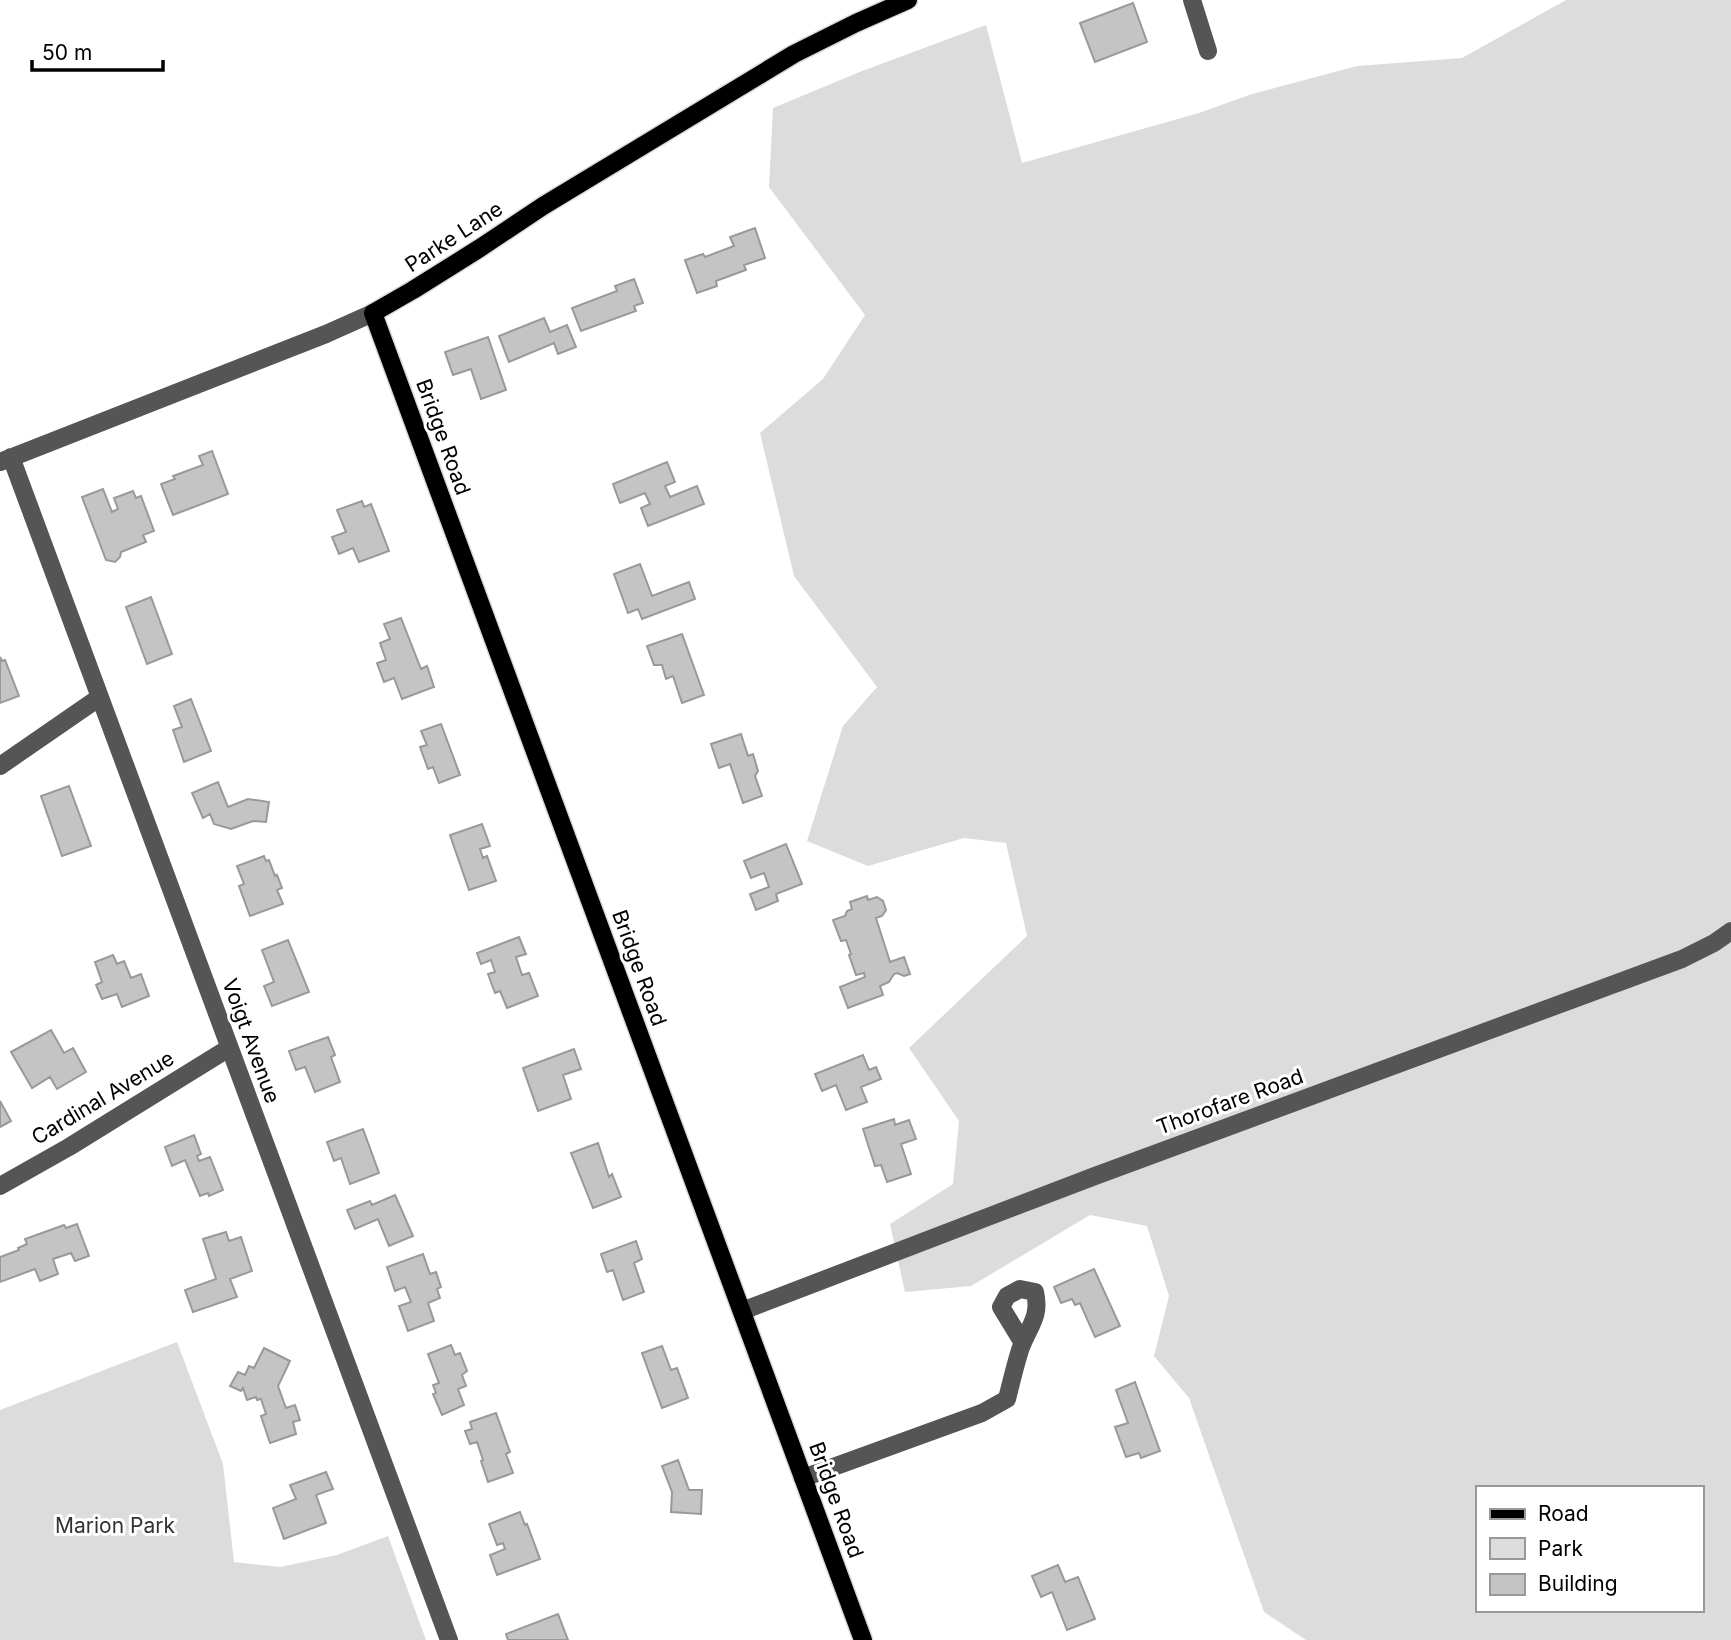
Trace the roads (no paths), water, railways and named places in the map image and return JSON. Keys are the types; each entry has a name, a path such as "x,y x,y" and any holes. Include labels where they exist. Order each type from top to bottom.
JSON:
{"main road":[{"name":"Parke Lane","path":"373,313 794,54 908,0"},
{"name":"Bridge Road","path":"373,313 863,1640"}],"street":[{"path":"1192,0 1208,51"},
{"name":"Parke Lane","path":"5,459 326,334 373,313"},
{"name":"Voigt Avenue","path":"5,459 100,697 449,1640"},
{"path":"0,766 100,697"},
{"name":"Thorofare Road","path":"742,1311 1095,1176 1682,959 1731,931"},
{"name":"Cardinal Avenue","path":"0,1186 69,1147 229,1048"},
{"path":"803,1478 982,1413 1007,1399 1023,1343"}],"park label":[{"name":"Marion Park","path":"115,1526"}]}
